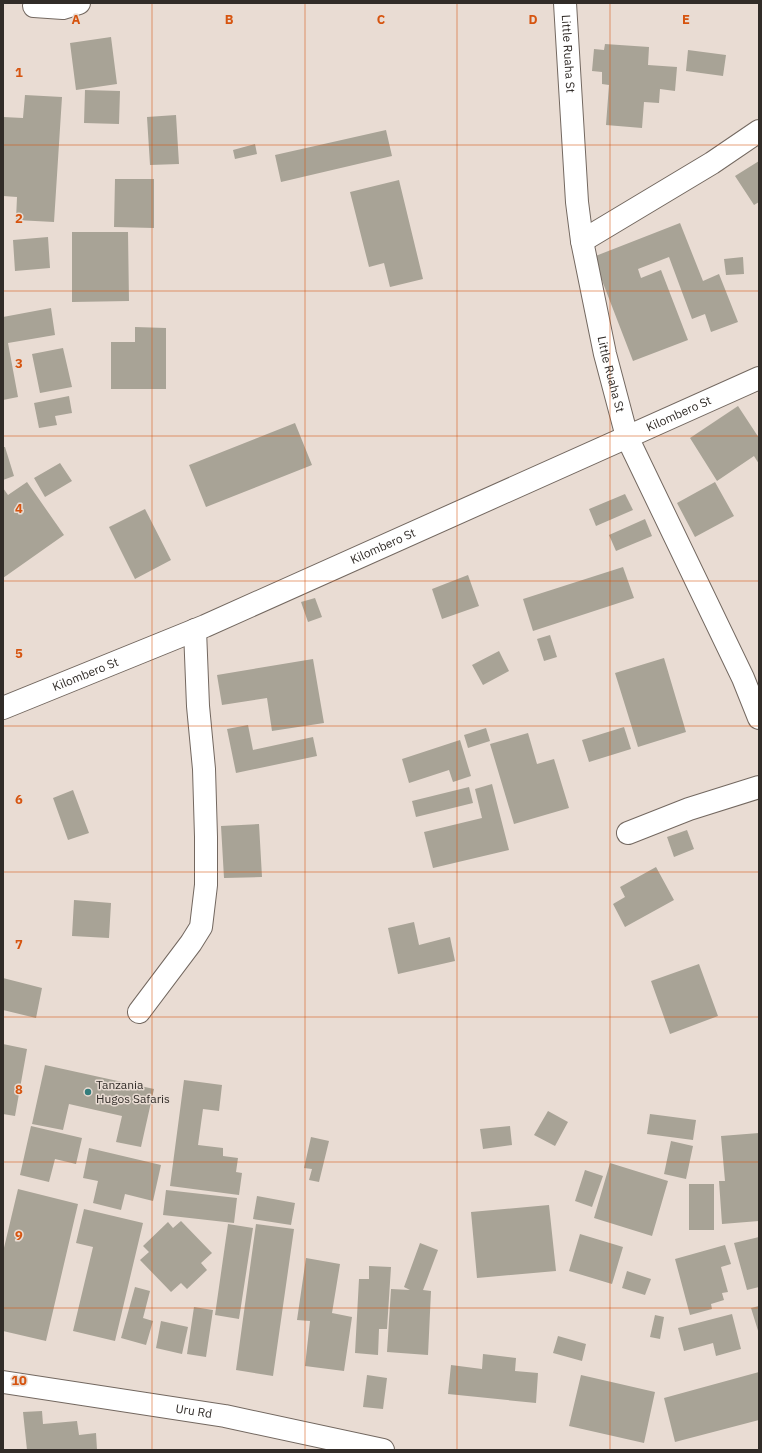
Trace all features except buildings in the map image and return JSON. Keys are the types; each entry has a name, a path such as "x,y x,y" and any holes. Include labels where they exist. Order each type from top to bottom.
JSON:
{"street":[{"path":"34,6 63,8 79,3"},
{"name":"Little Ruaha St","path":"565,3 577,202 582,241 605,354 627,437 743,678 759,718"},
{"path":"582,241 712,163 759,131"},
{"name":"Kilombero St","path":"4,706 195,630 400,540 759,378"},
{"path":"139,1012 191,943 200,926 206,884 206,837 204,769 198,706 195,630"},
{"path":"628,833 689,809 759,787"},
{"name":"Uru Rd","path":"3,1382 225,1416 383,1450"}],"place":[{"name":"Tanzania Hugos Safaris","path":"88,1092"}]}
